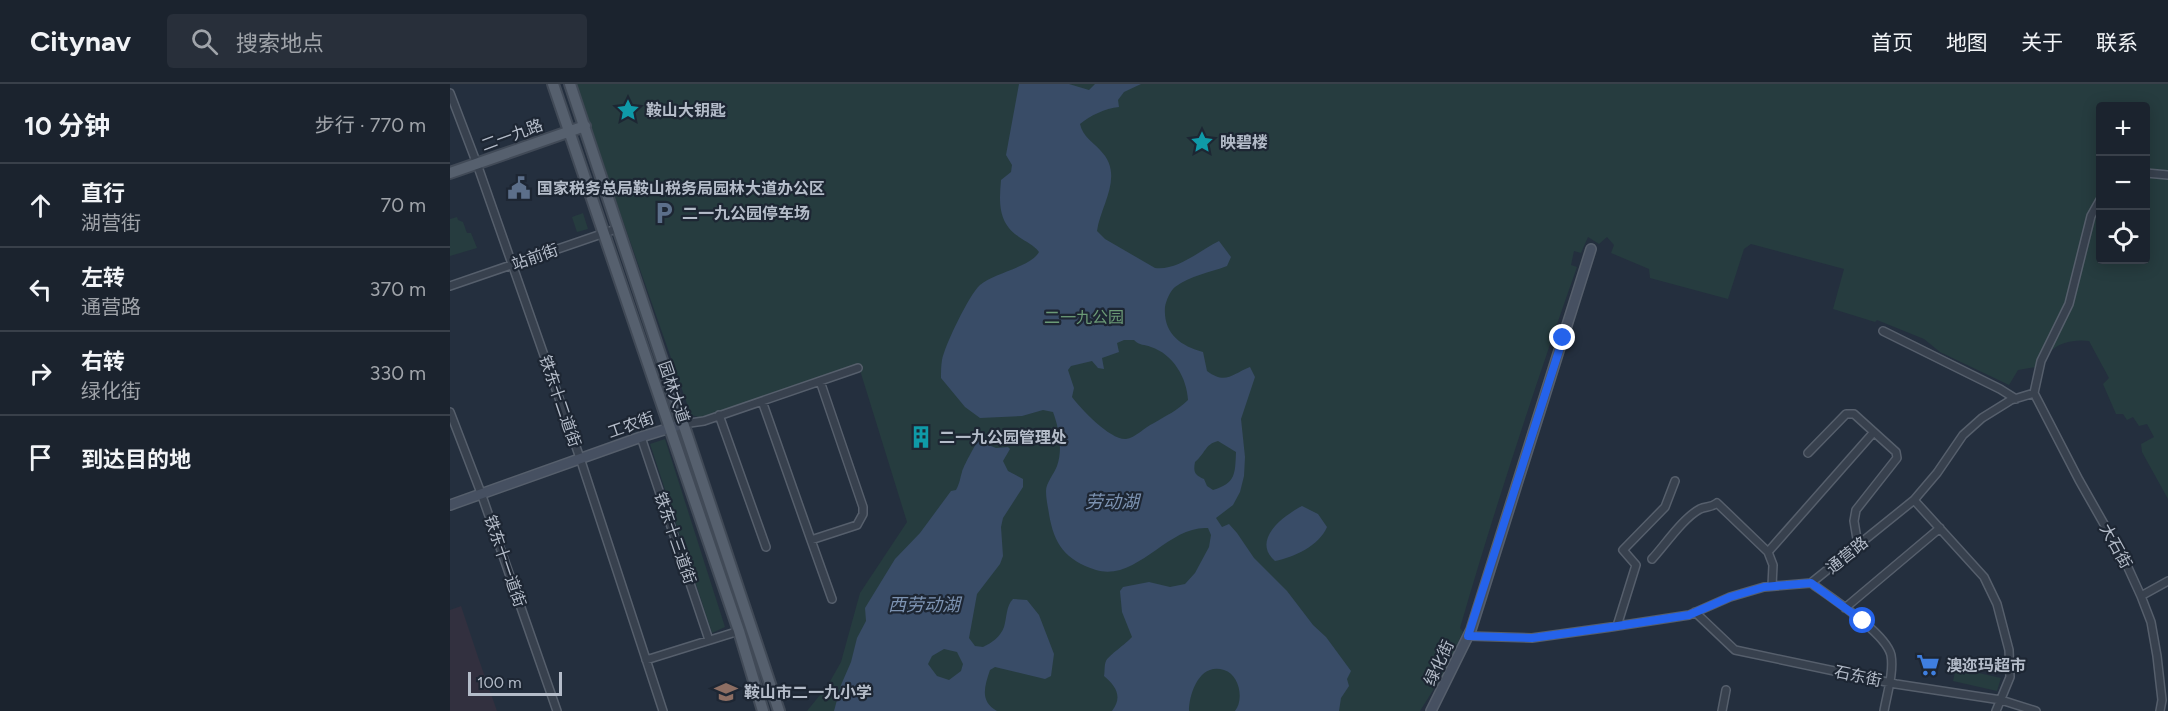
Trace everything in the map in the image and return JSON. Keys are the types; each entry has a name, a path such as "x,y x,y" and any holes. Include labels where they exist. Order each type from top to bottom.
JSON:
{"main road":[{"name":"园林大道","path":"553,84 739,631 763,711"},
{"path":"570,84 779,711"},
{"name":"二一九路","path":"450,173 585,126"}],"street":[{"name":"铁东十二道街","path":"450,93 580,458 663,711"},
{"path":"2150,173 2168,175"},
{"path":"2034,393 2041,361 2069,304 2091,216 2096,207"},
{"name":"站前街","path":"450,286 619,228"},
{"name":"绿化街","path":"1431,711 1468,636 1591,249"},
{"path":"1883,331 2016,399"},
{"name":"工农街","path":"450,504 641,437 668,422 683,424 704,421 858,368"},
{"path":"811,540 857,525 863,514 863,507 820,381"},
{"name":"通营路","path":"1468,636 1532,638 1689,615 1730,597 1772,586 1811,583 1914,500 1937,473 1963,435 1982,418 2016,399 2034,393"},
{"name":"大石街","path":"2034,393 2079,480 2125,561 2141,596 2151,622 2157,656 2162,700 2160,711"},
{"path":"762,401 832,599"},
{"name":"铁东十一道街","path":"450,412 557,711"},
{"path":"1808,453 1846,414 1854,414 1896,452 1897,458 1856,510 1854,520 1858,545"},
{"path":"719,415 766,547"},
{"path":"1768,552 1873,433"},
{"name":"铁东十三道街","path":"641,437 709,640"},
{"path":"1617,626 1636,565 1623,550 1665,507 1675,481"},
{"path":"1914,500 1984,577 1997,604 2009,650 2010,677 1996,711"},
{"path":"1652,560 1687,519 1701,508 1711,508 1717,503 1768,552 1773,565 1772,586"},
{"path":"1845,608 1940,528"},
{"path":"2141,596 2168,581"},
{"path":"1811,583 1863,621 1890,651 1892,661 1884,711"},
{"name":"石东街","path":"1695,612 1735,651 1888,683 2001,700 2036,711"},
{"path":"646,660 739,631"},
{"path":"1722,711 1726,690"}],"shaded area":[{"path":"461,606 497,711 450,711 450,610"}],"green space":[{"name":"二一九公园","path":"575,84 2168,84 2168,499 2142,452 2141,444 2154,437 2147,424 2139,426 2133,417 2127,420 2123,414 2116,414 2103,384 2109,378 2089,341 2079,340 2058,346 2049,353 2042,366 2018,370 2009,385 1940,352 1924,339 1877,320 1875,322 1833,309 1844,269 1751,244 1744,249 1728,299 1650,278 1649,269 1611,253 1614,245 1607,237 1599,244 1588,237 1581,253 1574,251 1571,265 1577,267 1487,537 1460,628 1463,632 1442,676 1420,711 807,711 828,685 841,662 860,593 907,522 859,367 702,418 691,415"},
{"path":"583,213 588,229 577,232 572,217"},
{"path":"457,217 463,222 467,233 471,233 477,248 450,256 450,219"},
{"path":"665,439 725,627 712,633 650,444"},
{"path":"1956,668 2001,678 1997,691 1953,681"}],"water":[{"name":"劳动湖","path":"1019,84 1069,84 1089,90 1095,84 1141,84 1124,92 1118,100 1119,107 1098,113 1080,124 1086,136 1100,150 1111,169 1109,190 1097,231 1105,239 1155,268 1180,263 1219,241 1231,257 1227,266 1194,277 1173,289 1168,296 1165,316 1170,331 1180,342 1203,352 1207,371 1224,378 1250,367 1255,377 1241,419 1245,457 1240,492 1233,505 1216,518 1222,527 1229,524 1237,533 1254,558 1287,591 1351,671 1347,679 1349,686 1341,698 1339,711 1235,711 1240,695 1237,682 1229,673 1216,669 1208,670 1198,681 1191,696 1189,711 1112,711 1117,701 1117,692 1104,676 1105,663 1132,637 1122,612 1120,591 1123,587 1149,582 1170,587 1185,584 1195,573 1209,547 1211,535 1208,528 1193,529 1179,535 1139,561 1111,572 1096,570 1076,561 1063,550 1054,534 1047,503 1046,488 1057,466 1060,453 1053,412 1043,410 1022,416 980,418 965,407 941,378 942,360 948,343 975,290 986,281 1028,262 1039,252 1012,231 1001,212 1001,180 1011,172 1012,165 1006,155","holes":["1134,340 1166,355 1182,375 1188,400 1172,413 1126,439 1112,435 1076,402 1072,397 1074,388 1068,370 1071,366 1092,361 1098,368 1104,369 1102,358 1119,352 1117,343","1218,441 1236,452 1235,466 1230,481 1213,490 1207,486 1204,479 1197,475 1194,465 1208,447"]},
{"name":"西劳动湖","path":"978,441 996,448 1008,447 1010,449 1003,461 1008,471 1023,479 1023,487 1003,518 1001,527 1003,556 1000,564 977,594 969,638 975,646 983,647 990,643 1003,630 1008,608 1013,599 1027,600 1039,615 1054,654 1051,676 1045,679 995,667 990,670 985,694 988,703 997,711 834,711 857,638 866,621 865,608 895,559 920,533 951,491 956,490 964,466","holes":["944,649 957,652 963,664 961,671 949,680 937,676 928,664 932,656"]},
{"path":"1302,506 1318,514 1327,527 1318,540 1305,550 1275,561 1268,553 1266,545 1268,537 1279,522"}],"place":[{"name":"鞍山大钥匙","path":"628,110"},
{"name":"映碧楼","path":"1202,142"},
{"name":"国家税务总局鞍山税务局园林大道办公区","path":"519,188"},
{"name":"二一九公园停车场","path":"664,213"},
{"name":"二一九公园管理处","path":"921,437"},
{"name":"澳迩玛超市","path":"1928,665"},
{"name":"鞍山市二一九小学","path":"726,692"}],"route":[{"path":"1563,338 1468,636 1532,638 1689,615 1730,597 1764,587 1811,583 1863,621"}]}
